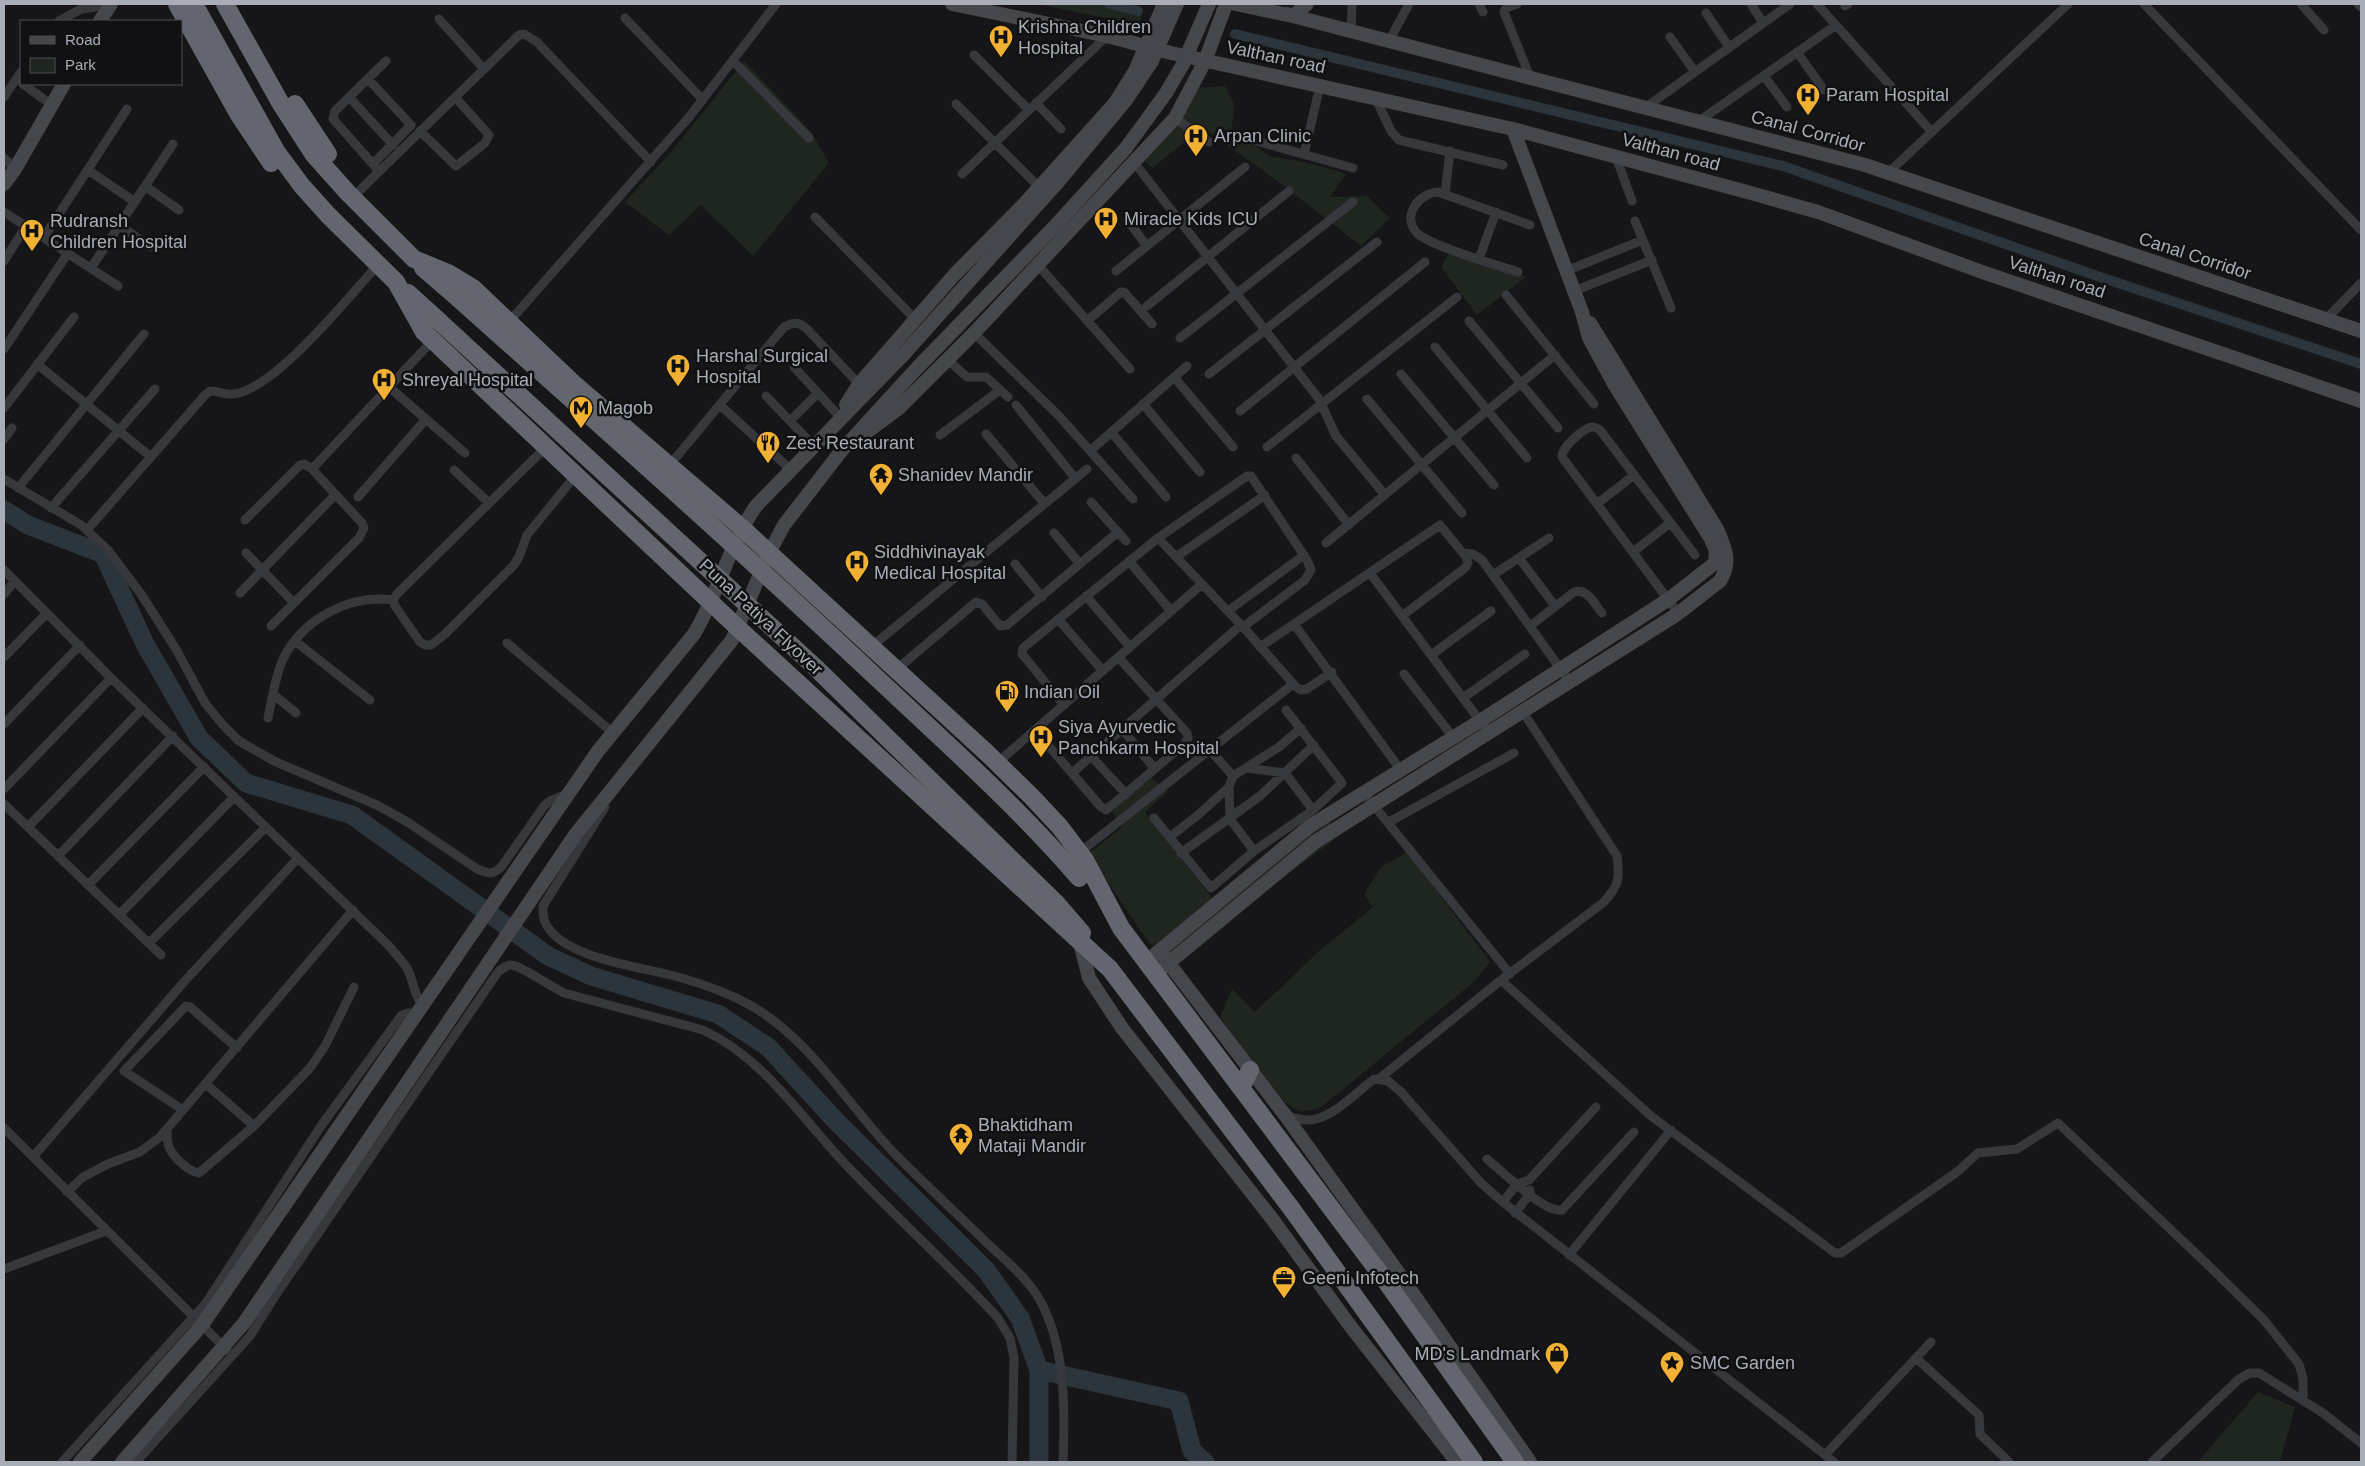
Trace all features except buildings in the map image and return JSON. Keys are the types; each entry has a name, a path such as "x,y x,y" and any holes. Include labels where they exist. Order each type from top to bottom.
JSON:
{"highway":[{"path":"177,4 239,116 266,156 295,191 328,215"},
{"path":"194,4 276,151 302,186 328,215"},
{"name":"Puna Patiya Flyover","path":"225,4 281,104 314,155 350,195 414,259 717,529 838,641 1056,851 1121,928"},
{"path":"239,4 291,97 330,157 350,195"},
{"name":"Puna Patiya Flyover","path":"328,215 396,282 815,667 1056,903 1110,969"},
{"path":"414,259 448,273 472,288 569,379 742,528 1038,802 1079,853 1121,928 1157,963 1241,1088 1385,1280 1515,1462"},
{"path":"396,282 424,332 738,628 1110,969 1291,1208 1474,1462"},
{"path":"1241,1088 1250,1070"},
{"path":"1385,1280 1390,1260"},
{"path":"1488,1402 1490,1427"}],"main road":[{"path":"101,20 110,4"},
{"name":"Valthan road","path":"952,4 1107,36 1205,60 1513,129 1818,212 1985,273 2361,401"},
{"path":"829,431 860,384 955,274 1039,187 1115,103 1126,87 1147,46 1164,4"},
{"path":"80,1462 198,1321 420,1010 567,794 613,733 694,634 711,602 742,528 756,506 903,355 1064,175 1126,100 1152,61 1177,4"},
{"path":"122,1462 228,1351 244,1322 575,835 726,649 738,628 769,554 784,525 842,450 918,367 1043,239 1126,148 1166,93 1183,64 1209,4"},
{"path":"842,450 898,409 948,360 1175,118 1205,60 1226,4"},
{"name":"Canal Corridor","path":"1235,4 1292,16 1646,107 1888,173 2361,331"},
{"path":"1263,4 1292,16 1307,4"},
{"path":"4,184 15,169 63,85"},
{"path":"1157,963 1310,826 1480,721 1669,599 1715,563 1716,551 1705,528 1614,384 1589,338 1582,312 1513,129"},
{"path":"1157,963 1315,842 1678,613 1720,581 1725,573 1728,560 1725,546 1717,529 1644,408 1582,312"},
{"path":"1080,943 1089,978 1122,1028 1273,1220 1351,1327 1456,1462"},
{"path":"1157,963 1250,1070 1285,1115 1390,1260 1530,1462"}],"street":[{"path":"61,20 81,9 110,4"},
{"path":"509,322 651,162 703,100 776,4"},
{"path":"1352,4 1352,32"},
{"path":"1389,41 1412,4"},
{"path":"1751,4 1764,23"},
{"path":"1646,107 1790,4"},
{"path":"1817,4 1931,131"},
{"path":"1888,173 2068,4"},
{"path":"2144,4 2361,230"},
{"path":"2301,4 2324,30"},
{"path":"2358,4 2361,7"},
{"path":"1512,5 1504,12 1530,77"},
{"path":"1706,13 1729,47"},
{"path":"625,18 703,100"},
{"path":"439,19 484,69"},
{"path":"1699,121 1836,25"},
{"path":"350,195 380,171 519,35 524,34 530,35 651,162"},
{"path":"962,174 1107,36"},
{"path":"1670,37 1695,72"},
{"path":"1797,52 1824,90"},
{"path":"974,55 1029,110"},
{"path":"380,171 333,119 335,110 386,61"},
{"path":"732,61 809,138"},
{"path":"1764,76 1787,107"},
{"path":"4,97 20,79"},
{"path":"368,79 411,125 373,164"},
{"path":"27,85 52,105"},
{"path":"1304,154 1320,86"},
{"path":"349,97 392,145"},
{"path":"420,131 456,166 485,143 489,135 456,97"},
{"path":"1376,99 1394,136 1399,140 1503,165"},
{"path":"1036,103 1061,129"},
{"path":"956,104 1039,187"},
{"path":"44,237 127,109"},
{"path":"1175,118 1209,142"},
{"path":"1256,141 1353,168"},
{"path":"91,268 173,144"},
{"path":"1445,194 1450,151"},
{"path":"1616,157 1632,201"},
{"path":"4,158 15,169"},
{"path":"1134,161 1321,404 1336,436 1385,495"},
{"path":"1116,271 1245,167"},
{"path":"88,170 135,202"},
{"path":"145,186 180,210"},
{"path":"1147,306 1289,191"},
{"path":"1518,272 1431,242 1416,232 1411,220 1412,208 1432,192 1445,194 1530,225"},
{"path":"1180,338 1353,202"},
{"path":"4,212 118,286"},
{"path":"1479,259 1496,212"},
{"path":"815,217 916,320"},
{"path":"1635,221 1671,308"},
{"path":"1128,222 1147,246"},
{"path":"119,225 151,247"},
{"path":"4,261 26,226"},
{"path":"1566,271 1643,240"},
{"path":"1209,374 1377,242"},
{"path":"4,349 68,253"},
{"path":"1574,291 1652,260"},
{"path":"1240,411 1425,262"},
{"path":"1037,264 1130,369"},
{"path":"87,530 210,391 233,394 243,392 257,386 274,374 291,359 378,265"},
{"path":"2326,319 2361,283"},
{"path":"1087,320 1121,292 1124,292 1152,324"},
{"path":"1506,295 1594,404"},
{"path":"1267,447 1457,297"},
{"path":"4,408 74,317"},
{"path":"1469,321 1558,428"},
{"path":"670,466 784,328 793,322 800,323 808,330 860,384"},
{"path":"974,333 1053,410 1091,450 1133,500"},
{"path":"18,488 144,334"},
{"path":"312,469 433,340"},
{"path":"1435,348 1527,458"},
{"path":"1326,543 1555,355"},
{"path":"948,360 967,377 986,377 1008,397"},
{"path":"37,364 151,457"},
{"path":"1091,450 1187,366"},
{"path":"794,367 839,416"},
{"path":"1401,374 1494,485"},
{"path":"1174,377 1233,447"},
{"path":"389,387 465,453"},
{"path":"51,508 155,389"},
{"path":"940,435 1000,390"},
{"path":"790,421 818,393"},
{"path":"766,396 814,446"},
{"path":"1367,399 1462,513"},
{"path":"1143,404 1200,472"},
{"path":"720,405 791,470"},
{"path":"1016,405 1076,478"},
{"path":"358,497 426,419"},
{"path":"1678,613 1562,458 1562,452 1566,446 1589,427 1595,427 1600,430 1695,555"},
{"path":"4,439 12,428"},
{"path":"1111,432 1166,497"},
{"path":"986,434 1044,503"},
{"path":"393,600 546,447"},
{"path":"1296,458 1349,525"},
{"path":"245,520 300,465 304,464 312,469 362,523 363,533 271,626"},
{"path":"871,647 1087,468"},
{"path":"454,470 489,503"},
{"path":"393,600 395,606 420,642 425,645 438,641 514,565 527,535 576,474"},
{"path":"1597,504 1634,475"},
{"path":"1064,705 1021,651 1158,538 1247,476 1255,479 1304,555 1311,570 1310,575 1242,626 1072,773"},
{"path":"4,479 87,530 108,550 142,594 176,649 205,703 223,726 256,753 379,806 409,823 477,869 488,874 496,872 502,866 544,806 567,794"},
{"path":"240,593 336,495"},
{"path":"1176,557 1265,495"},
{"path":"1091,502 1126,541"},
{"path":"1633,552 1670,523"},
{"path":"1260,647 1440,525 1468,563 1465,568 1402,616"},
{"path":"896,670 976,602 982,604 1003,627 1042,597 1118,532"},
{"path":"1054,534 1080,564"},
{"path":"1158,538 1242,626 1292,684 1301,690 1307,689 1332,672"},
{"path":"1493,575 1549,538"},
{"path":"246,553 294,603"},
{"path":"1463,554 1478,556 1570,682"},
{"path":"1228,611 1304,555"},
{"path":"1519,558 1555,606"},
{"path":"1129,562 1171,611"},
{"path":"1015,564 1042,597"},
{"path":"4,570 111,678 388,945 407,968 420,1010"},
{"path":"1370,573 1464,698 1488,734"},
{"path":"4,594 15,581"},
{"path":"997,763 1202,584"},
{"path":"1530,626 1574,592 1580,590 1586,593 1602,614"},
{"path":"1086,596 1130,647"},
{"path":"268,718 283,661 294,640 316,619 331,611 365,599 393,600"},
{"path":"1431,655 1491,611"},
{"path":"4,657 47,613"},
{"path":"1058,619 1103,671"},
{"path":"1294,624 1332,672 1400,769"},
{"path":"294,640 370,700"},
{"path":"508,642 613,733"},
{"path":"4,724 80,645"},
{"path":"1464,698 1525,654"},
{"path":"1035,730 1101,807 1106,810 1155,769 1188,738 1186,733 1118,657"},
{"path":"1404,674 1453,738"},
{"path":"4,789 111,678"},
{"path":"1079,853 1292,684"},
{"path":"273,694 296,713"},
{"path":"28,827 143,708"},
{"path":"1154,818 1211,888 1254,851 1313,810 1342,783 1286,710"},
{"path":"1285,1115 1301,1120 1316,1119 1336,1108 1374,1079 1380,1078 1502,980 1604,902 1616,888 1620,874 1617,856 1523,712"},
{"path":"1170,836 1198,815 1229,787 1234,776 1279,747 1300,728"},
{"path":"1122,729 1155,769"},
{"path":"58,856 173,736"},
{"path":"1182,853 1230,819 1285,773 1293,762 1314,745"},
{"path":"1210,750 1234,776"},
{"path":"1388,822 1514,753"},
{"path":"1091,756 1126,794"},
{"path":"88,885 204,767"},
{"path":"1247,768 1285,773 1313,810"},
{"path":"622,777 543,906 544,921 550,931 571,947 626,966 670,975 712,988 748,1004 771,1019 809,1053 896,1155 1028,1284 1041,1302 1057,1340 1064,1434 1063,1462"},
{"path":"1229,787 1230,819 1254,851"},
{"path":"1363,792 1510,974"},
{"path":"119,914 234,797"},
{"path":"4,804 161,955"},
{"path":"149,944 266,827"},
{"path":"33,1157 183,983 298,858"},
{"path":"67,1192 83,1177 108,1164 140,1152 167,1131 353,910"},
{"path":"136,1462 228,1351 250,1336 275,1296 498,972 506,966 512,965 520,966 547,985 585,1000 703,1030 724,1040 757,1066 850,1169 998,1318 1010,1338 1014,1358 1012,1462"},
{"path":"1502,980 1652,1116 1835,1253 1841,1252 1957,1172 1978,1153 2017,1149 2058,1123 2264,1320 2299,1364 2304,1379 2303,1400"},
{"path":"167,1131 168,1146 174,1155 194,1172 199,1173 254,1126 310,1068 325,1046 354,987"},
{"path":"124,1071 186,1006 190,1006 237,1048"},
{"path":"114,1063 183,1110"},
{"path":"1380,1078 1388,1081 1401,1092 1481,1183 1503,1202 1834,1462"},
{"path":"207,1085 254,1126"},
{"path":"1503,1202 1517,1184 1529,1180 1596,1107"},
{"path":"4,1128 228,1351"},
{"path":"1569,1255 1671,1130"},
{"path":"1487,1159 1530,1194 1549,1208 1557,1211 1562,1210 1634,1132"},
{"path":"1516,1212 1530,1194 1529,1180"},
{"path":"4,1269 106,1231"},
{"path":"62,1462 198,1321"},
{"path":"1825,1455 1931,1342"},
{"path":"1916,1358 1979,1415 1980,1434 2009,1462"},
{"path":"2152,1462 2239,1379 2250,1373 2260,1372 2303,1400 2361,1443"}],"green space":[{"path":"1037,4 1113,4 1143,8 1139,25"},
{"path":"744,61 812,133 829,163 753,256 701,205 669,235 625,202 671,152"},
{"path":"1225,86 1234,103 1232,128 1269,156 1314,164 1346,174 1330,197 1367,196 1390,218 1361,246 1279,182 1203,128 1152,168 1141,157 1196,88"},
{"path":"1450,252 1526,277 1477,315 1441,267"},
{"path":"1150,777 1168,791 1145,812 1219,907 1327,820 1339,836 1281,879 1183,961 1150,944 1088,854 1122,827 1112,811"},
{"path":"1408,852 1490,962 1475,981 1320,1108 1301,1111 1291,1106 1268,1085 1220,1016 1232,989 1255,1012 1318,952 1373,907 1364,894 1381,867"},
{"path":"2258,1392 2295,1407 2280,1462 2198,1462"}],"waterway":[{"path":"1109,4 1138,11"},
{"path":"1235,34 1783,166 2097,276 2361,364"},
{"path":"4,510 28,525 103,554 145,644 199,738 246,783 352,815 548,956 591,976 718,1014 768,1047 835,1120 986,1270 1020,1318 1039,1370 1039,1462"},
{"path":"1039,1370 1179,1401 1192,1451 1205,1462"}],"place":[{"name":"Krishna Children Hospital","path":"1001,58"},
{"name":"Param Hospital","path":"1808,116"},
{"name":"Arpan Clinic","path":"1196,157"},
{"name":"Miracle Kids ICU","path":"1106,240"},
{"name":"Rudransh Children Hospital","path":"32,252"},
{"name":"Harshal Surgical Hospital","path":"678,387"},
{"name":"Shreyal Hospital","path":"384,401"},
{"name":"Magob","path":"581,429"},
{"name":"Zest Restaurant","path":"768,464"},
{"name":"Shanidev Mandir","path":"881,496"},
{"name":"Siddhivinayak Medical Hospital","path":"857,583"},
{"name":"Indian Oil","path":"1007,713"},
{"name":"Siya Ayurvedic Panchkarm Hospital","path":"1041,758"},
{"name":"Bhaktidham Mataji Mandir","path":"961,1156"},
{"name":"Geeni Infotech","path":"1284,1299"},
{"name":"MD's Landmark","path":"1557,1375"},
{"name":"SMC Garden","path":"1672,1384"}]}
